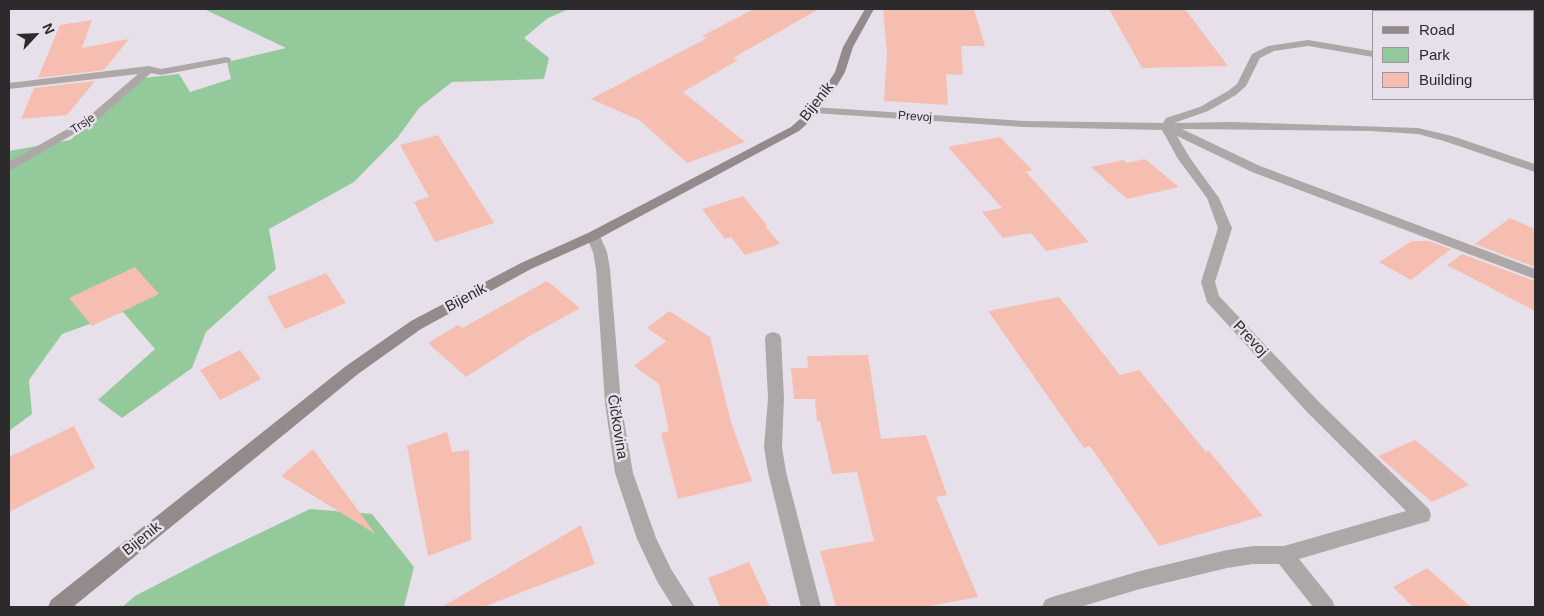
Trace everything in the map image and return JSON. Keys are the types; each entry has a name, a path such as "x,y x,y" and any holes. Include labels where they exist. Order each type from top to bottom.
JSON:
{"main road":[{"name":"Bijenik","path":"58,607 368,359 448,306 526,266 593,236 780,138 805,120 830,90 840,72 848,47 869,9"}],"street":[{"path":"1166,126 1170,120 1204,109 1232,94 1240,86 1256,56 1272,48 1308,43 1372,54"},
{"path":"9,86 149,69 161,72 226,60"},
{"name":"Trsje","path":"9,167 91,120 149,69"},
{"name":"Prevoj","path":"814,110 1024,124 1166,126 1256,169 1457,243 1535,274"},
{"name":"Prevoj","path":"1166,126 1184,159 1213,198 1225,228 1208,282 1212,298 1313,407 1422,515 1284,555"},
{"path":"1166,126 1370,128 1418,131 1448,138 1535,168"},
{"name":"Čičkovina","path":"593,236 600,252 613,403 624,473 647,539 664,575 685,607"},
{"path":"772,338 776,398 773,447 777,472 810,607"},
{"path":"1052,607 1097,592 1227,559 1252,555 1284,555 1325,607"}],"green space":[{"path":"204,9 569,9 548,18 524,38 549,58 544,79 452,82 419,108 398,137 354,182 269,229 276,269 206,332 192,368 122,418 98,400 155,349 123,312 62,334 29,380 32,414 9,431 9,151 70,140 143,78 179,74 190,92 231,79 227,62 286,48"},
{"path":"310,509 372,514 414,567 404,607 122,607 135,596 216,554"}],"building":[{"path":"754,9 819,9 733,58 738,60 683,92 745,142 687,163 639,120 591,99 707,38 702,36"},
{"path":"883,9 974,9 985,46 961,46 963,75 946,74 948,105 884,101 887,52"},
{"path":"1109,9 1185,9 1228,66 1142,68"},
{"path":"92,20 82,48 129,39 104,70 38,78 60,25"},
{"path":"95,81 67,115 21,119 34,88"},
{"path":"438,135 494,223 435,242 414,202 429,197 400,145"},
{"path":"1000,137 1032,170 1026,172 1089,242 1046,251 1031,233 1003,238 982,212 1002,208 948,147"},
{"path":"1145,159 1179,187 1127,199 1091,167 1123,160 1127,163"},
{"path":"743,196 780,244 745,255 731,237 725,239 702,209"},
{"path":"1510,218 1535,229 1535,267 1475,244"},
{"path":"1412,241 1429,241 1451,249 1411,280 1379,262"},
{"path":"1462,254 1535,281 1535,311 1447,265"},
{"path":"135,267 159,294 92,326 69,298"},
{"path":"326,273 346,303 285,329 267,297"},
{"path":"547,281 580,308 528,337 466,377 428,343 458,325 462,328"},
{"path":"1059,297 1120,375 1139,370 1206,452 1209,451 1263,516 1159,546 1090,446 1084,448 988,311"},
{"path":"669,311 710,337 731,422 752,481 678,499 661,433 669,431 659,384 634,366 666,341 647,328"},
{"path":"240,350 261,379 220,400 200,370"},
{"path":"868,355 881,439 926,435 947,495 936,497 978,597 925,607 836,607 820,551 874,541 857,472 832,474 820,421 817,422 815,399 794,399 791,368 808,368 807,356"},
{"path":"74,426 95,468 9,512 9,457"},
{"path":"447,432 452,452 469,450 471,540 428,556 407,446"},
{"path":"1415,440 1469,485 1432,502 1378,456"},
{"path":"313,449 374,532 374,533 281,476"},
{"path":"581,525 595,564 483,607 442,607"},
{"path":"749,562 770,607 720,607 708,578"},
{"path":"1427,568 1471,607 1413,607 1393,587"}]}
